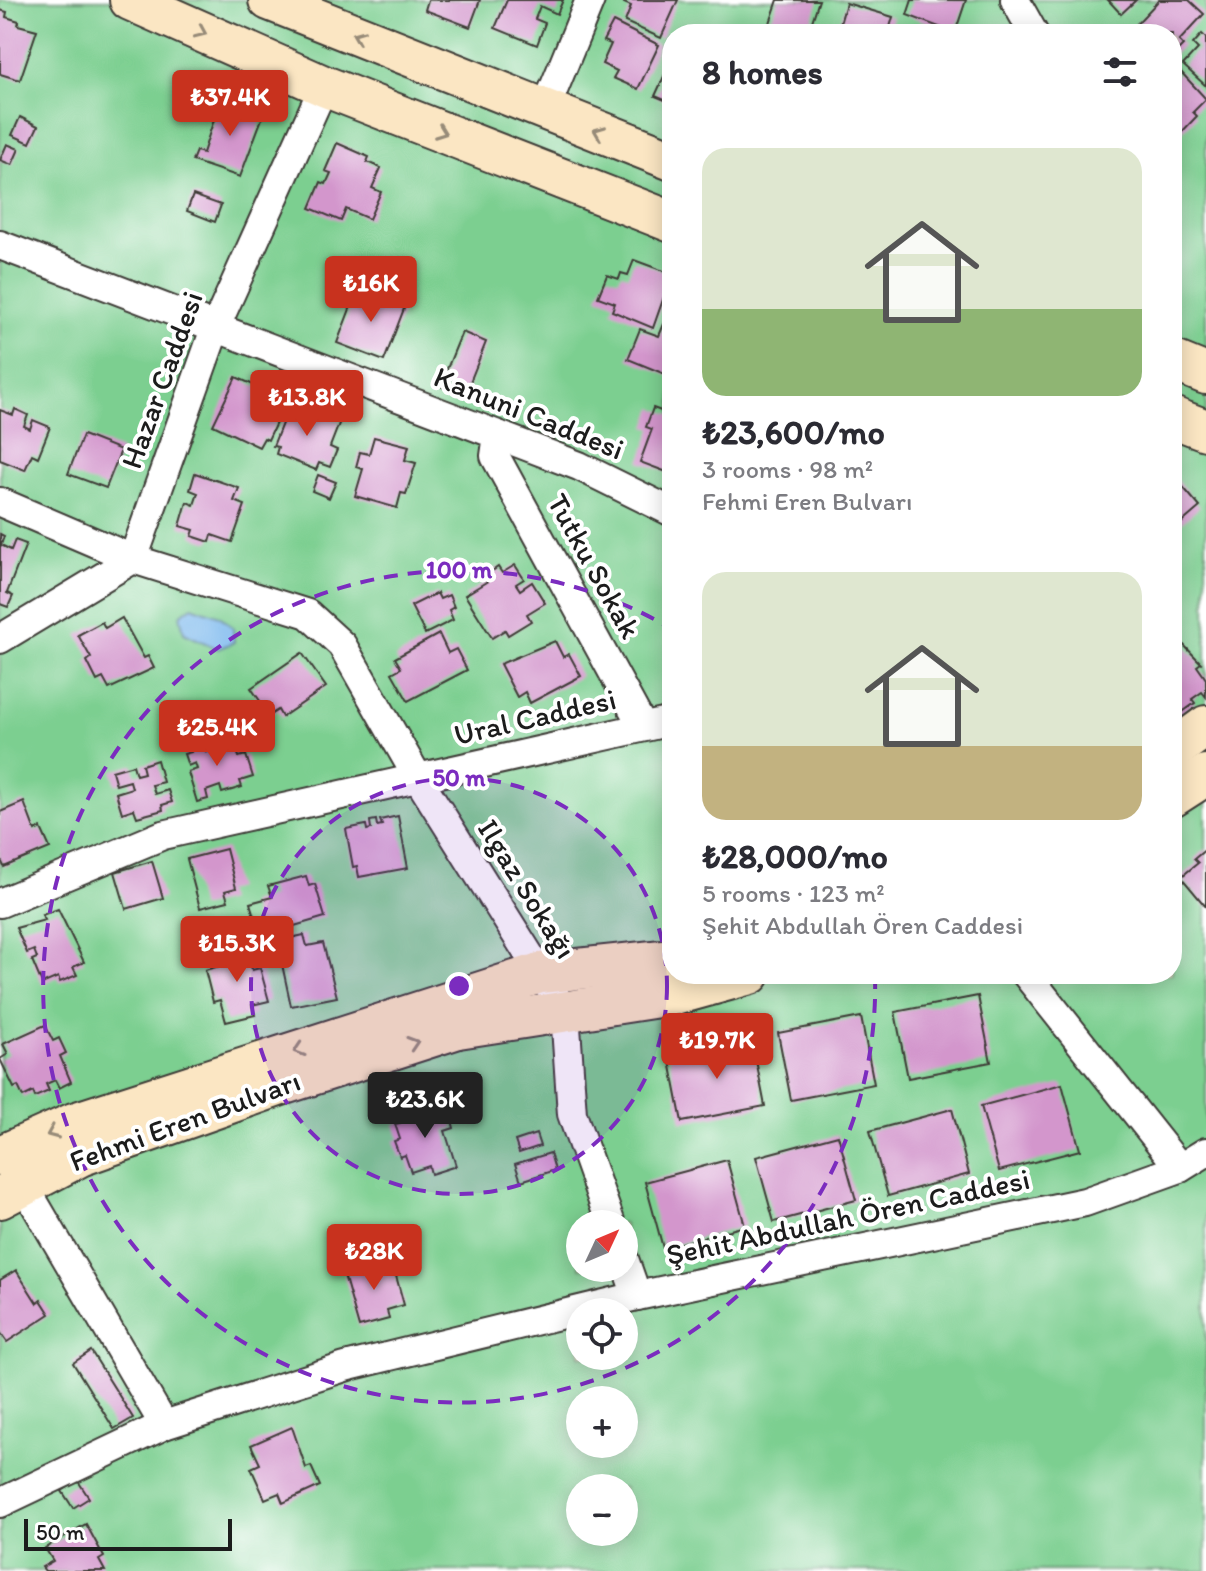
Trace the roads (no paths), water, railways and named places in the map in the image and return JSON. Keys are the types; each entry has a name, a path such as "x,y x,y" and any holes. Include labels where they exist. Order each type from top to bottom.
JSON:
{"street":[{"path":"130,0 324,86 662,218"},
{"path":"269,0 662,156"},
{"path":"545,110 590,0"},
{"path":"1015,0 1028,24"},
{"name":"Hazar Caddesi","path":"133,559 216,326 324,86"},
{"name":"Kanuni Caddesi","path":"0,245 579,466 662,507"},
{"path":"1182,364 1206,374"},
{"path":"1182,421 1206,430"},
{"name":"Tutku Sokak","path":"498,435 495,456 643,727"},
{"name":"Ilgaz Sokağı","path":"0,502 133,559 308,614 342,645 418,778 565,1012 572,1114 606,1210"},
{"path":"0,639 133,559"},
{"name":"Ural Caddesi","path":"0,903 163,835 662,723"},
{"path":"1182,744 1206,726"},
{"path":"1182,791 1206,775"},
{"name":"Fehmi Eren Bulvarı","path":"6,1167 74,1123 540,973 662,960"},
{"name":"Fehmi Eren Bulvarı","path":"6,1167 94,1151 281,1085 458,1028 678,994 714,984"},
{"path":"1034,984 1180,1168"},
{"name":"Şehit Abdullah Ören Caddesi","path":"0,1503 164,1425 345,1367 637,1296 1085,1202 1180,1168 1206,1152"},
{"path":"6,1167 164,1425"},
{"path":"632,1282 637,1296"}],"water":[{"path":"192,606 220,616 233,628 234,642 218,649 184,633 180,615"}]}
